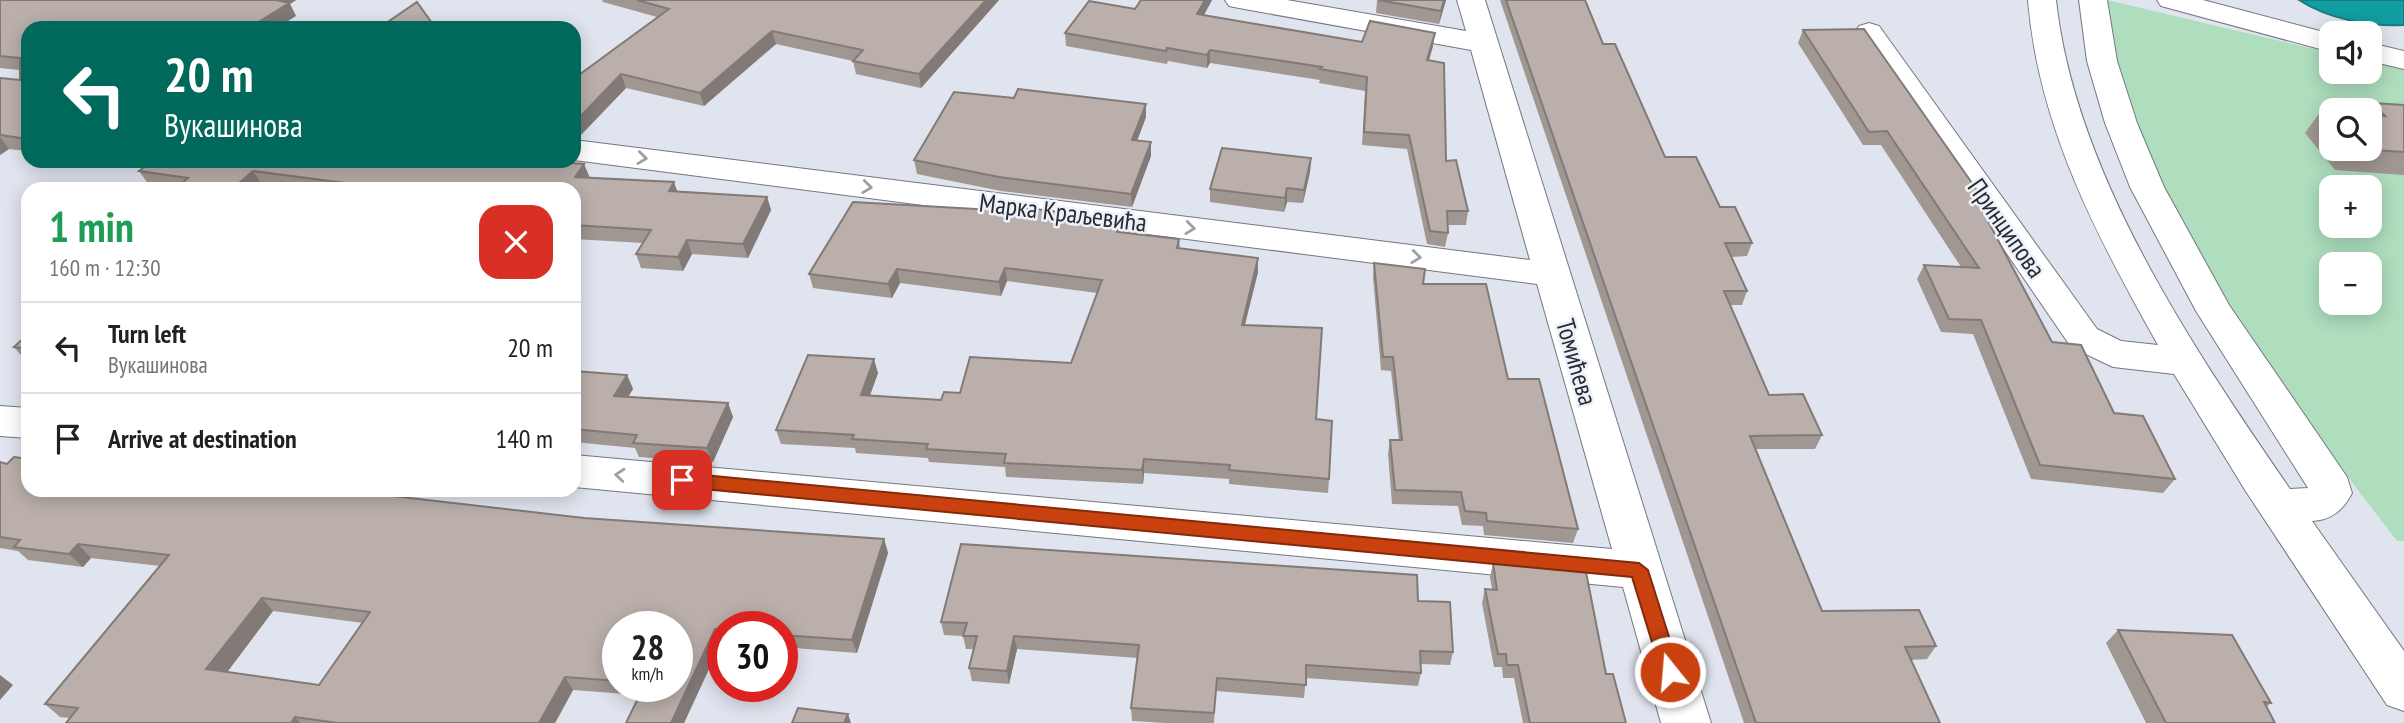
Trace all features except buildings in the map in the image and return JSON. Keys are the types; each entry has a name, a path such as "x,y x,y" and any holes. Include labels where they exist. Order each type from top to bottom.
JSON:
{"street":[{"path":"1239,0 1482,43"},
{"name":"Томићева","path":"1471,0 1686,723"},
{"path":"2042,0 2043,18 2065,118 2102,208 2185,361 2279,507 2404,690"},
{"path":"2093,0 2096,41 2101,62 2129,144 2162,215 2230,335 2326,477 2331,493 2319,504 2279,507"},
{"path":"2171,0 2319,40"},
{"name":"Принципова","path":"1869,32 2084,338 2113,354 2185,361"},
{"path":"2382,55 2404,60"},
{"name":"Марка Краљевића","path":"581,151 1551,274"},
{"path":"0,421 21,422"},
{"path":"581,472 1639,570"}],"green space":[{"path":"2107,0 2319,50 2319,84 2382,84 2382,65 2404,70 2404,541 2397,541 2320,439 2246,334 2213,280 2154,167 2112,59 2107,38"}],"water":[{"path":"2299,0 2404,0 2404,25 2350,20 2310,7"}],"route":[{"path":"682,480 1639,570 1670,672"}]}
